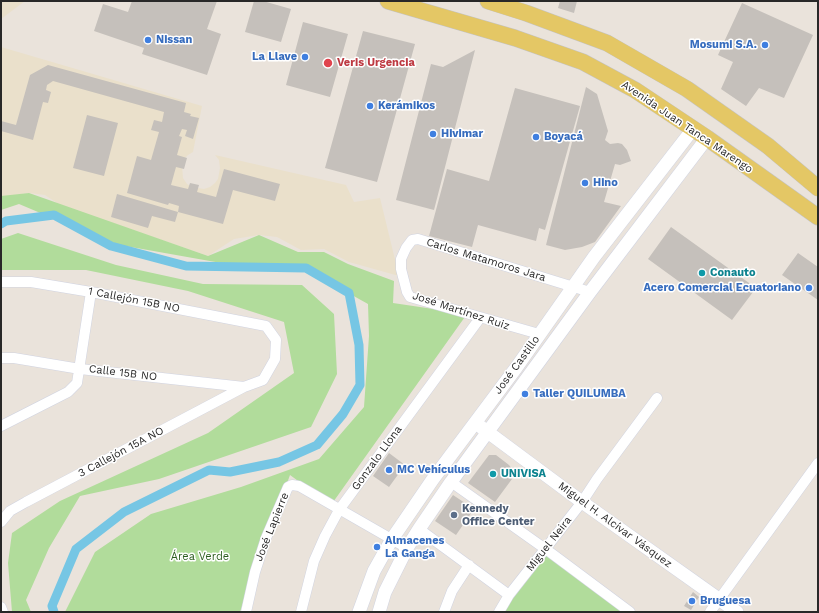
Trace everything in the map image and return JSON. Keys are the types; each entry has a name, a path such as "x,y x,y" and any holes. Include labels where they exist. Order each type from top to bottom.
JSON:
{"main road":[{"name":"Avenida Juan Tanca Marengo","path":"388,1 515,38 583,62 635,90 707,138 818,218"},
{"path":"488,1 526,12 607,42 687,89 768,146 818,188"},
{"path":"768,146 818,174"}],"street":[{"name":"José Castillo","path":"359,612 374,572 392,539 572,286 693,129"},
{"name":"José Castillo","path":"379,612 385,592 406,548 418,529 590,292 707,138"},
{"name":"Carlos Matamoros Jara","path":"401,269 401,259 406,248 412,240 415,239 590,292"},
{"name":"José Martínez Ruiz","path":"401,269 405,287 410,297 539,334"},
{"name":"1 Callejón 15B NO","path":"1,282 31,282 91,292 266,326"},
{"path":"1,426 68,392 76,383 80,368 91,292"},
{"name":"Gonzalo Llona","path":"301,612 314,561 339,510 480,318"},
{"name":"3 Callejón 15A NO","path":"1,522 10,511 26,502 244,387 263,380 275,359 276,340 266,326"},
{"name":"Calle 15B NO","path":"1,358 14,358 80,368 244,387"},
{"name":"Miguel Neira","path":"499,612 509,594 582,502 656,398"},
{"name":"Miguel H. Alcívar Vásquez","path":"474,422 582,502 737,612"},
{"path":"710,612 818,463"},
{"path":"451,482 630,612"},
{"name":"José Lapierre","path":"246,612 255,572 266,538 288,487 293,485 299,486 406,548"},
{"path":"418,529 509,594"},
{"path":"444,612 452,591 469,565"},
{"path":"1,607 3,612"}],"shaded area":[{"path":"1,1 25,1 1,19"},
{"path":"1,47 202,106 193,152 183,160 182,166 183,178 187,184 192,187 204,189 210,187 218,179 220,168 219,160 215,155 346,185 354,202 380,198 399,276 349,262 324,249 301,250 277,237 259,235 234,239 208,256 60,205 45,195 29,193 1,197"}],"green space":[{"name":"Área Verde","path":"29,193 208,256 259,235 298,252 324,252 348,264 394,281 393,303 467,314 331,505 290,475 240,612 65,612 95,552 151,514 241,487 319,459 364,407 369,336 368,304 300,266 238,266 114,244 19,204 1,210 1,196"},
{"path":"18,233 116,265 203,284 302,285 334,314 337,374 311,427 159,479 80,496 49,548 26,600 31,612 12,612 8,563 12,533 60,501 208,433 294,373 284,322 188,291 86,270 1,270 1,239"},
{"path":"547,551 628,612 504,612 516,592"}],"building":[{"name":"Nissan","path":"132,1 217,1 207,29 221,34 207,75 142,54 144,48 94,31 103,4 128,12"},
{"name":"La Llave","path":"254,1 263,1 291,9 281,42 245,32"},
{"path":"560,1 577,1 574,13 558,8"},
{"name":"Mosumi S.A.","path":"742,3 813,35 784,98 759,88 746,106 721,89 733,62 718,55"},
{"path":"303,22 348,34 330,97 286,85"},
{"name":"Kerámikos","path":"363,31 415,44 377,182 325,168"},
{"name":"Hivimar","path":"475,50 434,210 396,200 431,64 443,67"},
{"path":"48,65 186,103 184,112 191,114 190,116 199,118 193,139 185,136 187,130 182,129 179,136 182,137 177,155 187,158 184,169 176,167 171,185 188,189 190,183 199,185 197,192 216,197 224,169 280,184 275,201 233,190 223,224 178,212 179,206 169,203 168,205 127,193 137,156 151,160 159,132 151,130 154,120 162,122 164,112 53,81 47,85 46,90 51,92 48,103 43,102 33,140 1,131 1,121 16,125 30,75"},
{"name":"Hino","path":"586,87 597,94 608,131 605,140 610,144 622,144 627,150 631,161 620,165 615,164 604,202 621,206 595,242 582,247 565,250 546,245"},
{"name":"Boyacá","path":"515,88 580,106 545,230 539,228 536,241 478,225 472,247 429,236 447,169 489,181"},
{"path":"87,115 118,123 104,176 73,168"},
{"path":"117,194 178,212 175,222 152,216 148,228 111,217"},
{"name":"Conauto","path":"671,227 756,288 732,320 648,259"},
{"name":"Acero Comercial Ecuatoriano","path":"798,253 818,267 818,300 782,275"},
{"name":"MC Vehículus","path":"389,453 405,465 389,487 373,476"},
{"name":"UNIVISA","path":"489,455 496,455 512,469 512,479 495,502 468,483"},
{"name":"Kennedy Office Center","path":"453,495 474,509 456,535 435,521"},
{"name":"Bruguesa","path":"693,592 699,597 691,610 684,606"}],"waterway":[{"path":"1,224 6,221 54,215 111,246 186,266 306,268 349,293 359,345 360,385 343,414 317,445 279,462 230,472 209,470 124,512 76,549 52,606 54,612"}],"place":[{"name":"Nissan","path":"148,40"},
{"name":"Mosumi S.A.","path":"765,45"},
{"name":"La Llave","path":"305,57"},
{"name":"Veris Urgencia","path":"328,63"},
{"name":"Kerámikos","path":"370,106"},
{"name":"Hivimar","path":"433,134"},
{"name":"Boyacá","path":"536,137"},
{"name":"Hino","path":"585,183"},
{"name":"Conauto","path":"702,273"},
{"name":"Acero Comercial Ecuatoriano","path":"809,288"},
{"name":"Taller QUILUMBA","path":"525,394"},
{"name":"MC Vehículus","path":"389,470"},
{"name":"UNIVISA","path":"493,474"},
{"name":"Kennedy Office Center","path":"454,515"},
{"name":"Almacenes La Ganga","path":"377,547"},
{"name":"Bruguesa","path":"692,601"}]}
